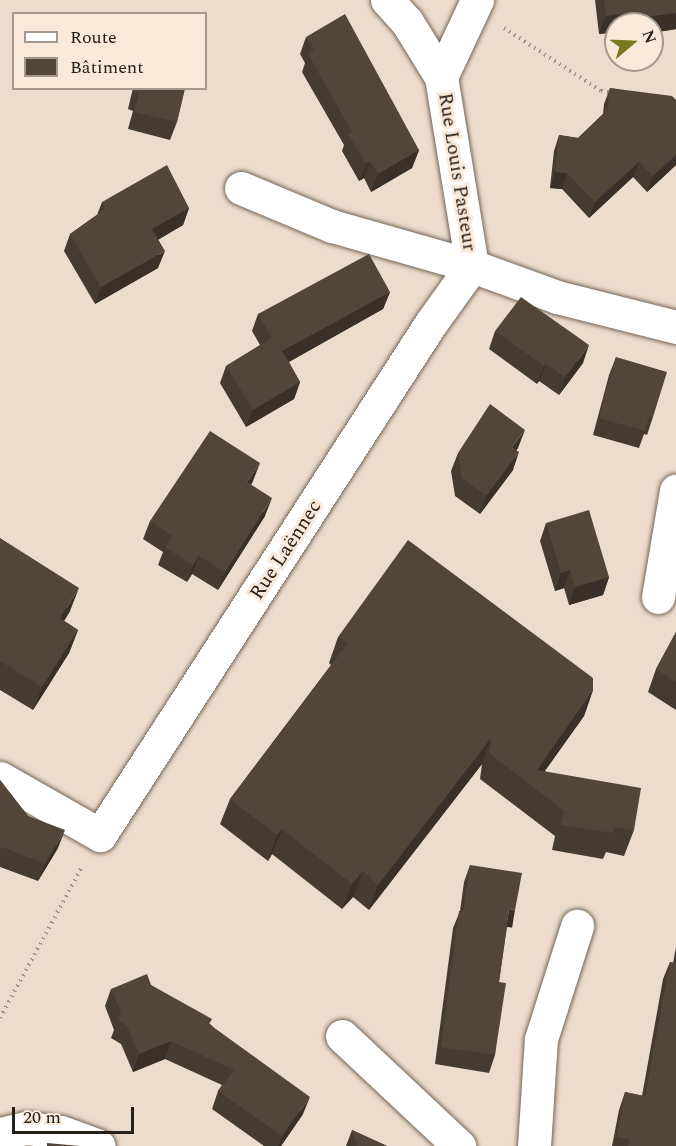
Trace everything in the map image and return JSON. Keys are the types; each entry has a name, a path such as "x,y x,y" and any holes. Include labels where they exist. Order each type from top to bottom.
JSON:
{"street":[{"name":"Rue Louis Pasteur","path":"387,0 407,22 441,77 472,266"},
{"name":"Rue Louis Pasteur","path":"441,77 475,4"},
{"path":"241,188 332,226 472,266 556,297 676,327"},
{"name":"Rue Laënnec","path":"100,835 431,322 472,266"},
{"path":"658,597 676,491"},
{"path":"0,778 100,835"},
{"path":"534,1146 541,1039 577,926"},
{"path":"342,1036 459,1146"},
{"path":"0,1134 27,1128 61,1132 99,1146"}],"path":[{"path":"475,4 601,91 622,95"},
{"path":"0,1018 100,835"}],"building":[{"path":"604,0 676,0 676,13 606,12"},
{"path":"345,14 419,150 378,174 370,161 366,164 348,134 352,132 308,54 314,51 306,37"},
{"path":"610,88 672,96 676,100 676,155 653,176 639,162 595,202 567,173 555,172 559,135 578,138 607,110"},
{"path":"135,90 185,90 177,122 134,112 139,93"},
{"path":"167,165 189,208 152,229 165,251 101,287 70,234 105,209 102,202"},
{"path":"369,254 390,292 282,351 300,382 253,410 226,366 272,338 258,314"},
{"path":"521,297 589,345 565,377 546,364 544,366 495,331"},
{"path":"616,357 667,372 653,417 649,416 645,431 599,418"},
{"path":"490,404 525,430 512,447 519,452 486,496 462,478 458,453"},
{"path":"210,431 260,463 247,482 272,498 225,572 199,556 193,565 165,547 172,536 150,521"},
{"path":"589,510 609,577 575,587 570,570 561,573 546,523"},
{"path":"0,538 79,588 60,618 78,630 42,687 0,661"},
{"path":"408,540 593,678 593,690 537,770 641,788 634,830 614,827 613,833 561,825 564,811 489,753 491,738 378,885 363,871 352,884 282,829 277,835 230,799 347,644 338,637"},
{"path":"676,632 676,682 656,669"},
{"path":"0,780 28,816 65,830 45,864 2,847 0,849"},
{"path":"470,865 522,873 515,910 509,909 499,982 506,983 495,1055 441,1047 459,911 463,911"},
{"path":"670,962 676,963 676,1146 628,1146 629,1139 617,1137 625,1092 645,1096"},
{"path":"147,974 151,985 212,1019 209,1024 310,1097 282,1136 218,1091 234,1070 171,1041 139,1054 127,1026 118,1020 121,1012 111,989"},
{"path":"352,1130 387,1146 357,1146"},
{"path":"47,1143 80,1146 47,1146"}]}
